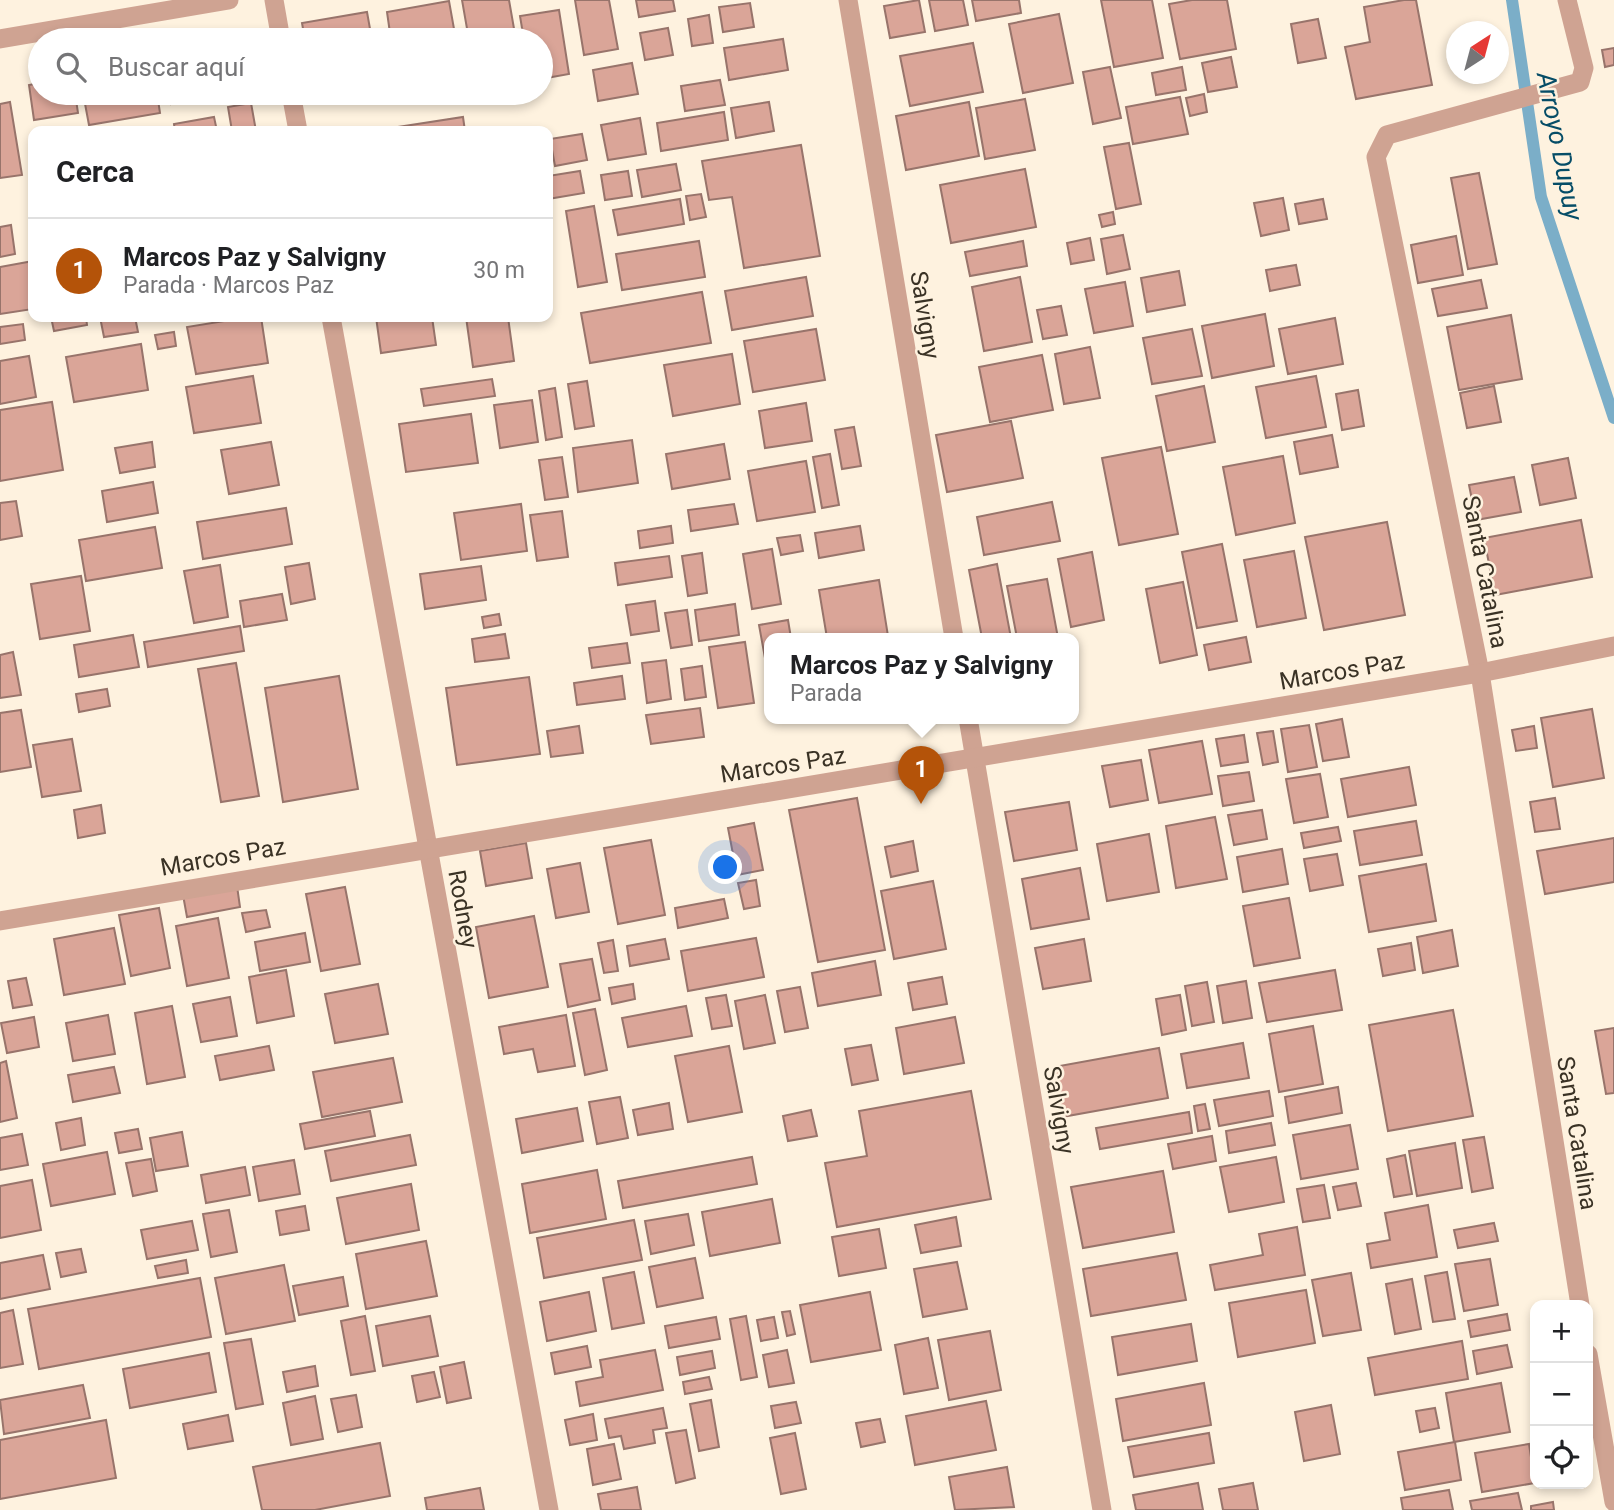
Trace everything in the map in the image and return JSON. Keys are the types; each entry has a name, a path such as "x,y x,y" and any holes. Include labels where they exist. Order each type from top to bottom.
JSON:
{"street":[{"path":"69,28 229,0"},
{"path":"274,0 279,28"},
{"name":"Salvigny","path":"848,0 953,633"},
{"name":"Santa Catalina","path":"1567,0 1584,68 1580,82 1387,135 1377,157 1480,673 1579,1300"},
{"path":"0,40 28,35"},
{"path":"293,105 297,126"},
{"name":"Rodney","path":"332,322 549,1510"},
{"name":"Marcos Paz","path":"0,921 1480,673 1614,646"},
{"name":"Salvigny","path":"969,724 1102,1510"},
{"path":"1590,1363 1614,1502"}],"building":[{"path":"462,0 509,0 514,28 467,28"},
{"path":"575,0 609,0 618,49 584,55"},
{"path":"636,0 673,0 675,11 639,17"},
{"path":"919,0 925,32 890,38 884,6"},
{"path":"929,0 963,0 968,25 935,31"},
{"path":"972,0 1019,0 1021,13 976,21"},
{"path":"1101,0 1152,0 1163,58 1114,67"},
{"path":"1192,0 1227,0 1236,49 1180,59 1169,4"},
{"path":"1416,0 1432,85 1356,99 1345,47 1370,42 1364,7"},
{"path":"449,1 454,28 389,28 387,12"},
{"path":"750,3 754,27 723,32 719,7"},
{"path":"559,10 569,74 553,77 553,28 522,28 520,16"},
{"path":"367,12 370,28 303,28 302,23"},
{"path":"1059,14 1073,83 1023,93 1009,24"},
{"path":"709,15 713,43 692,46 688,19"},
{"path":"1318,19 1326,58 1298,63 1291,24"},
{"path":"668,28 673,55 645,60 640,33"},
{"path":"783,39 788,70 729,80 724,48"},
{"path":"973,43 983,92 910,106 900,56"},
{"path":"1614,48 1614,65 1605,67 1602,50"},
{"path":"1231,57 1237,87 1208,92 1202,63"},
{"path":"632,63 638,94 598,101 593,70"},
{"path":"1110,67 1121,118 1093,124 1083,72"},
{"path":"1182,67 1186,90 1156,95 1152,73"},
{"path":"720,80 725,105 685,111 681,86"},
{"path":"1204,94 1207,112 1190,116 1186,98"},
{"path":"1180,97 1188,134 1133,144 1126,107"},
{"path":"1025,99 1035,150 985,159 976,108"},
{"path":"10,102 22,175 0,178 0,104"},
{"path":"769,102 774,131 736,138 731,108"},
{"path":"969,102 979,156 906,170 896,116"},
{"path":"32,105 77,105 78,113 34,120"},
{"path":"85,105 159,105 160,113 89,125"},
{"path":"251,105 255,126 231,126 228,107"},
{"path":"724,112 728,140 661,151 657,123"},
{"path":"214,117 216,126 174,126"},
{"path":"463,117 464,126 404,126"},
{"path":"640,118 646,154 608,160 601,125"},
{"path":"582,134 587,160 555,166 553,139"},
{"path":"1129,143 1141,204 1116,209 1104,147"},
{"path":"801,145 820,256 744,268 732,197 709,200 702,161"},
{"path":"676,164 681,190 642,197 637,170"},
{"path":"1025,169 1036,227 951,243 940,185"},
{"path":"580,171 584,193 553,198 553,175"},
{"path":"628,171 632,196 605,200 601,175"},
{"path":"1479,173 1497,264 1468,269 1451,178"},
{"path":"701,194 706,217 690,220 686,196"},
{"path":"1283,198 1289,230 1261,236 1254,203"},
{"path":"680,199 684,224 618,235 613,210"},
{"path":"1323,199 1327,219 1299,224 1295,204"},
{"path":"594,206 607,282 578,287 566,211"},
{"path":"1113,212 1115,224 1102,227 1099,215"},
{"path":"11,225 15,254 0,257 0,227"},
{"path":"1123,235 1130,269 1107,274 1101,239"},
{"path":"1456,236 1463,275 1418,283 1411,245"},
{"path":"1090,238 1094,260 1071,264 1067,243"},
{"path":"699,241 705,277 622,290 616,254"},
{"path":"1023,241 1027,266 970,276 965,252"},
{"path":"28,262 28,310 0,314 0,267"},
{"path":"1296,265 1300,285 1270,291 1266,270"},
{"path":"1179,271 1185,305 1147,312 1141,278"},
{"path":"806,277 813,316 732,330 725,291"},
{"path":"1020,277 1032,342 984,351 972,287"},
{"path":"1481,280 1487,308 1438,316 1432,289"},
{"path":"1125,282 1133,326 1094,333 1085,289"},
{"path":"702,292 711,343 590,363 581,313"},
{"path":"1061,306 1067,335 1043,339 1037,310"},
{"path":"1265,314 1274,366 1212,378 1202,326"},
{"path":"1511,315 1522,379 1459,390 1447,327"},
{"path":"1335,318 1343,364 1288,374 1279,329"},
{"path":"52,322 87,322 87,325 54,331"},
{"path":"101,322 136,322 138,332 104,337"},
{"path":"218,322 262,322 268,363 196,374 187,327"},
{"path":"377,322 433,322 436,345 381,353"},
{"path":"467,322 509,322 514,361 473,367"},
{"path":"23,324 25,340 0,344 0,327"},
{"path":"816,329 825,380 753,392 744,341"},
{"path":"1192,329 1202,376 1152,384 1143,338"},
{"path":"174,332 176,346 158,349 155,335"},
{"path":"141,344 148,390 74,402 66,357"},
{"path":"1090,347 1100,398 1064,404 1055,354"},
{"path":"732,354 740,404 673,416 664,365"},
{"path":"1042,355 1053,410 990,422 979,367"},
{"path":"29,356 36,397 0,404 0,361"},
{"path":"253,376 261,423 194,433 186,387"},
{"path":"1316,376 1326,427 1266,438 1256,387"},
{"path":"492,379 495,396 424,406 421,389"},
{"path":"587,381 594,426 575,429 568,384"},
{"path":"1204,386 1215,442 1167,451 1156,396"},
{"path":"1494,386 1501,422 1467,428 1460,393"},
{"path":"555,388 562,437 546,440 539,391"},
{"path":"1358,390 1364,426 1342,430 1336,394"},
{"path":"532,400 538,442 500,448 494,405"},
{"path":"52,402 63,470 0,481 0,410"},
{"path":"806,403 812,441 765,448 759,411"},
{"path":"471,414 478,463 406,472 399,424"},
{"path":"1011,421 1023,478 947,492 936,435"},
{"path":"854,427 861,466 842,469 835,430"},
{"path":"1332,435 1338,467 1300,474 1294,442"},
{"path":"632,440 638,483 578,492 573,448"},
{"path":"152,442 155,467 120,473 115,448"},
{"path":"271,442 279,485 229,494 221,450"},
{"path":"724,444 730,479 672,489 666,454"},
{"path":"1161,447 1178,534 1119,545 1102,458"},
{"path":"830,454 839,505 822,508 813,457"},
{"path":"1283,456 1295,523 1236,535 1223,467"},
{"path":"562,457 568,497 545,500 539,460"},
{"path":"1568,458 1576,498 1540,505 1532,465"},
{"path":"806,461 815,512 757,521 748,471"},
{"path":"1514,477 1521,512 1476,520 1469,485"},
{"path":"153,482 158,513 107,522 102,491"},
{"path":"16,501 22,536 0,540 0,503"},
{"path":"1052,502 1060,541 984,555 977,517"},
{"path":"521,504 527,551 461,560 454,513"},
{"path":"734,504 738,524 691,531 688,510"},
{"path":"286,508 292,544 203,559 197,522"},
{"path":"562,511 568,557 537,561 530,515"},
{"path":"1581,520 1592,577 1495,595 1484,538"},
{"path":"1387,522 1405,615 1324,630 1305,537"},
{"path":"671,526 673,543 640,548 638,531"},
{"path":"860,526 864,550 819,558 815,533"},
{"path":"155,527 162,568 86,581 79,540"},
{"path":"800,535 803,551 781,555 777,538"},
{"path":"1222,544 1237,621 1197,628 1182,552"},
{"path":"772,549 781,604 752,609 743,554"},
{"path":"1294,551 1306,618 1257,627 1244,560"},
{"path":"1092,552 1104,620 1071,627 1058,559"},
{"path":"702,553 707,593 688,596 682,556"},
{"path":"669,556 672,577 618,585 615,563"},
{"path":"309,563 315,599 291,604 285,567"},
{"path":"997,564 1010,633 981,633 969,570"},
{"path":"220,565 228,617 194,623 184,571"},
{"path":"481,566 486,600 425,609 420,574"},
{"path":"81,576 90,631 40,639 31,584"},
{"path":"1047,579 1057,633 1016,633 1007,586"},
{"path":"879,580 888,633 826,633 819,590"},
{"path":"1183,582 1197,655 1160,663 1146,589"},
{"path":"282,594 287,620 244,627 240,601"},
{"path":"655,601 659,631 631,635 626,605"},
{"path":"735,604 739,635 699,641 695,610"},
{"path":"687,610 692,645 671,648 665,613"},
{"path":"499,614 501,625 484,628 482,617"},
{"path":"788,620 790,633 764,633 764,652 759,625"},
{"path":"240,626 244,651 148,667 144,642"},
{"path":"505,634 509,658 475,662 472,639"},
{"path":"133,635 139,667 79,677 74,645"},
{"path":"1246,637 1251,662 1209,670 1204,645"},
{"path":"745,642 754,703 718,708 709,647"},
{"path":"627,643 630,663 592,668 589,648"},
{"path":"13,652 21,695 0,698 0,655"},
{"path":"666,660 671,699 647,703 642,663"},
{"path":"236,663 259,796 221,802 198,669"},
{"path":"702,666 706,697 685,700 681,669"},
{"path":"339,676 358,789 283,802 265,688"},
{"path":"622,676 625,699 577,705 574,683"},
{"path":"529,677 540,754 457,765 446,688"},
{"path":"107,689 110,706 79,712 76,694"},
{"path":"700,708 704,737 651,744 646,715"},
{"path":"1592,709 1604,778 1553,787 1541,718"},
{"path":"21,710 31,767 0,772 0,713"},
{"path":"1342,719 1349,757 1323,761 1316,724"},
{"path":"1309,725 1317,767 1288,772 1281,729"},
{"path":"579,726 583,753 551,757 547,731"},
{"path":"1534,726 1537,748 1516,751 1512,730"},
{"path":"1273,731 1278,762 1263,765 1257,733"},
{"path":"1244,735 1248,762 1221,766 1216,739"},
{"path":"72,739 81,791 42,797 33,745"},
{"path":"1202,741 1212,794 1159,803 1149,750"},
{"path":"1141,760 1148,800 1110,807 1102,766"},
{"path":"1409,767 1416,805 1348,817 1341,779"},
{"path":"1249,772 1254,801 1223,806 1218,776"},
{"path":"1320,774 1328,817 1294,823 1286,779"},
{"path":"857,798 885,950 818,962 789,810"},
{"path":"1555,798 1560,829 1535,832 1530,802"},
{"path":"1069,802 1077,850 1014,861 1005,812"},
{"path":"101,805 105,833 78,838 74,810"},
{"path":"1262,810 1267,839 1234,845 1228,815"},
{"path":"1215,817 1227,879 1176,888 1166,826"},
{"path":"1416,821 1422,855 1360,865 1354,831"},
{"path":"754,823 763,870 737,875 728,828"},
{"path":"1338,827 1341,841 1304,848 1301,833"},
{"path":"1149,834 1159,892 1107,901 1097,844"},
{"path":"1614,838 1614,882 1545,894 1537,851"},
{"path":"651,840 665,915 618,924 604,848"},
{"path":"913,841 918,871 891,877 885,847"},
{"path":"526,843 532,878 486,886 480,851"},
{"path":"1282,849 1288,884 1243,892 1237,857"},
{"path":"1337,854 1343,885 1310,891 1304,859"},
{"path":"580,863 589,912 556,918 547,869"},
{"path":"1426,864 1436,921 1369,932 1359,876"},
{"path":"1080,868 1089,919 1031,929 1022,879"},
{"path":"756,880 760,906 744,909 738,883"},
{"path":"933,881 946,949 894,959 881,891"},
{"path":"237,886 240,907 187,917 183,895"},
{"path":"345,887 360,964 321,971 306,894"},
{"path":"1289,898 1300,958 1254,966 1243,906"},
{"path":"724,899 728,918 678,928 675,908"},
{"path":"159,908 170,968 131,976 119,915"},
{"path":"266,910 270,927 246,932 242,913"},
{"path":"534,916 548,987 489,998 476,927"},
{"path":"218,918 229,978 187,986 176,926"},
{"path":"114,928 125,984 64,995 54,939"},
{"path":"1452,930 1458,966 1423,973 1417,937"},
{"path":"305,933 310,962 260,971 255,942"},
{"path":"756,938 764,977 688,991 681,951"},
{"path":"665,939 669,959 630,966 627,946"},
{"path":"1084,939 1091,981 1043,989 1035,948"},
{"path":"613,940 618,971 604,973 598,943"},
{"path":"1411,943 1415,970 1383,976 1378,949"},
{"path":"592,959 600,1000 568,1007 560,964"},
{"path":"875,961 881,995 818,1006 812,973"},
{"path":"286,970 294,1016 257,1023 249,977"},
{"path":"1335,970 1342,1010 1267,1022 1259,983"},
{"path":"942,977 947,1004 913,1010 908,983"},
{"path":"26,978 32,1005 13,1008 8,981"},
{"path":"1246,981 1252,1018 1223,1023 1217,986"},
{"path":"1207,982 1214,1022 1192,1026 1185,986"},
{"path":"378,984 388,1034 335,1043 325,994"},
{"path":"633,984 635,999 612,1004 609,988"},
{"path":"800,987 808,1028 785,1032 777,991"},
{"path":"726,995 732,1026 712,1029 706,998"},
{"path":"765,995 775,1043 744,1049 735,1001"},
{"path":"1180,995 1186,1030 1162,1035 1156,999"},
{"path":"230,997 237,1036 201,1042 193,1004"},
{"path":"172,1006 185,1077 147,1084 135,1013"},
{"path":"686,1006 692,1036 628,1047 622,1018"},
{"path":"595,1009 607,1070 585,1075 573,1013"},
{"path":"1453,1010 1473,1116 1388,1131 1369,1025"},
{"path":"108,1015 115,1054 73,1061 66,1023"},
{"path":"566,1015 575,1066 538,1072 533,1049 504,1054 499,1027"},
{"path":"34,1017 39,1047 7,1053 1,1023"},
{"path":"955,1017 964,1063 904,1074 896,1028"},
{"path":"1313,1026 1323,1084 1279,1092 1269,1034"},
{"path":"1614,1028 1614,1093 1606,1094 1595,1031"},
{"path":"1243,1043 1249,1078 1187,1088 1181,1054"},
{"path":"871,1045 878,1080 852,1085 845,1049"},
{"path":"269,1046 274,1070 220,1080 215,1056"},
{"path":"729,1046 742,1112 688,1122 675,1056"},
{"path":"1159,1048 1168,1098 1062,1117 1054,1067"},
{"path":"393,1058 402,1102 322,1117 313,1072"},
{"path":"6,1061 17,1118 0,1122 0,1063"},
{"path":"114,1067 120,1093 73,1102 68,1075"},
{"path":"1338,1087 1342,1113 1289,1123 1285,1097"},
{"path":"971,1091 991,1199 837,1227 825,1163 867,1156 859,1111"},
{"path":"1269,1091 1273,1116 1219,1126 1214,1100"},
{"path":"620,1097 628,1138 597,1144 589,1102"},
{"path":"669,1103 673,1129 638,1135 633,1110"},
{"path":"1205,1104 1210,1129 1198,1131 1194,1106"},
{"path":"577,1108 583,1141 522,1153 516,1119"},
{"path":"811,1110 817,1136 788,1141 783,1116"},
{"path":"370,1111 375,1136 305,1149 300,1124"},
{"path":"1189,1112 1192,1133 1100,1149 1096,1128"},
{"path":"81,1118 85,1145 61,1150 56,1123"},
{"path":"1271,1123 1275,1145 1229,1153 1226,1131"},
{"path":"1350,1125 1358,1169 1301,1179 1293,1135"},
{"path":"138,1129 142,1149 119,1153 115,1133"},
{"path":"182,1132 188,1166 156,1171 150,1138"},
{"path":"22,1134 28,1165 0,1170 0,1138"},
{"path":"410,1135 416,1165 331,1181 325,1151"},
{"path":"1212,1136 1216,1161 1173,1169 1168,1144"},
{"path":"1484,1137 1493,1188 1472,1192 1463,1140"},
{"path":"1455,1143 1462,1188 1417,1196 1409,1151"},
{"path":"107,1152 115,1194 51,1206 43,1164"},
{"path":"1405,1155 1412,1194 1394,1197 1387,1159"},
{"path":"752,1157 757,1184 623,1208 618,1181"},
{"path":"1276,1157 1284,1202 1229,1212 1220,1167"},
{"path":"151,1159 157,1191 133,1196 126,1163"},
{"path":"294,1160 300,1194 259,1201 253,1167"},
{"path":"245,1167 250,1195 206,1203 201,1175"},
{"path":"597,1170 606,1219 530,1233 522,1184"},
{"path":"1163,1171 1174,1232 1083,1248 1071,1187"},
{"path":"32,1180 41,1230 0,1238 0,1186"},
{"path":"1356,1183 1361,1206 1338,1210 1333,1187"},
{"path":"411,1184 419,1230 346,1244 337,1198"},
{"path":"1324,1185 1330,1218 1303,1222 1297,1189"},
{"path":"772,1199 780,1243 710,1256 702,1212"},
{"path":"1428,1205 1437,1257 1371,1268 1367,1244 1390,1240 1385,1213"},
{"path":"305,1206 309,1230 280,1235 276,1211"},
{"path":"229,1210 237,1252 211,1257 203,1214"},
{"path":"688,1214 694,1245 651,1254 645,1221"},
{"path":"956,1217 961,1246 921,1253 915,1225"},
{"path":"634,1220 642,1260 544,1278 537,1238"},
{"path":"192,1221 198,1250 147,1259 141,1230"},
{"path":"1494,1223 1498,1241 1458,1248 1454,1230"},
{"path":"1297,1227 1305,1275 1215,1290 1210,1265 1263,1255 1259,1234"},
{"path":"879,1229 886,1268 839,1276 832,1237"},
{"path":"426,1241 437,1296 366,1309 356,1254"},
{"path":"81,1249 86,1272 61,1277 56,1253"},
{"path":"1177,1253 1186,1300 1091,1316 1083,1269"},
{"path":"43,1255 50,1289 0,1299 0,1263"},
{"path":"695,1258 703,1298 657,1307 649,1267"},
{"path":"1490,1259 1498,1305 1464,1311 1455,1264"},
{"path":"186,1260 188,1273 158,1278 155,1266"},
{"path":"957,1262 967,1309 923,1317 914,1269"},
{"path":"284,1265 295,1321 226,1334 215,1278"},
{"path":"634,1272 644,1323 612,1329 603,1278"},
{"path":"1447,1272 1455,1319 1433,1322 1425,1276"},
{"path":"1351,1273 1361,1330 1323,1336 1312,1280"},
{"path":"343,1277 348,1306 299,1315 293,1286"},
{"path":"200,1278 211,1337 39,1369 28,1309"},
{"path":"1412,1279 1421,1329 1395,1334 1386,1284"},
{"path":"1306,1290 1315,1343 1238,1357 1229,1303"},
{"path":"589,1292 596,1331 547,1341 540,1302"},
{"path":"870,1292 881,1350 811,1362 800,1305"},
{"path":"13,1310 23,1364 0,1368 0,1313"},
{"path":"790,1311 795,1334 787,1336 782,1312"},
{"path":"1507,1314 1510,1330 1471,1337 1468,1321"},
{"path":"365,1316 375,1371 351,1375 341,1321"},
{"path":"430,1316 438,1356 383,1366 376,1326"},
{"path":"746,1316 757,1377 741,1380 730,1319"},
{"path":"716,1317 720,1339 669,1348 665,1326"},
{"path":"774,1317 778,1338 761,1341 757,1320"},
{"path":"1191,1324 1197,1361 1118,1375 1112,1337"},
{"path":"990,1331 1001,1390 949,1400 938,1340"},
{"path":"928,1338 938,1388 904,1394 895,1345"},
{"path":"251,1339 263,1404 236,1409 224,1343"},
{"path":"1462,1341 1468,1379 1375,1395 1368,1358"},
{"path":"1507,1345 1512,1367 1477,1374 1473,1351"},
{"path":"587,1346 591,1367 555,1374 551,1353"},
{"path":"655,1350 663,1390 580,1406 576,1382 603,1377 600,1360"},
{"path":"787,1350 794,1383 769,1387 763,1355"},
{"path":"712,1351 715,1368 680,1375 677,1357"},
{"path":"209,1353 216,1392 130,1408 123,1369"},
{"path":"464,1362 471,1398 447,1403 440,1367"},
{"path":"315,1366 318,1386 287,1392 283,1372"},
{"path":"434,1372 440,1397 417,1402 412,1376"},
{"path":"709,1377 712,1389 685,1394 683,1382"},
{"path":"1204,1383 1211,1425 1123,1441 1116,1399"},
{"path":"1501,1383 1510,1432 1454,1442 1446,1393"},
{"path":"83,1385 90,1418 4,1434 0,1400"},
{"path":"356,1395 362,1427 338,1432 331,1399"},
{"path":"315,1396 323,1439 291,1445 283,1403"},
{"path":"711,1400 719,1447 699,1451 690,1404"},
{"path":"986,1401 996,1450 915,1465 906,1416"},
{"path":"796,1402 801,1423 775,1428 771,1406"},
{"path":"1331,1405 1340,1454 1304,1461 1295,1412"},
{"path":"663,1408 667,1428 653,1430 655,1443 624,1449 621,1436 609,1438 605,1419"},
{"path":"1435,1408 1439,1428 1420,1432 1416,1411"},
{"path":"593,1414 597,1440 570,1445 565,1420"},
{"path":"228,1415 233,1441 188,1449 183,1424"},
{"path":"880,1419 885,1442 861,1447 856,1423"},
{"path":"106,1420 116,1478 0,1499 0,1440"},
{"path":"686,1430 695,1478 676,1483 666,1433"},
{"path":"795,1433 806,1489 781,1494 770,1438"},
{"path":"1209,1433 1214,1463 1134,1477 1128,1447"},
{"path":"1455,1442 1461,1480 1405,1490 1398,1452"},
{"path":"380,1443 390,1496 315,1510 262,1510 253,1467"},
{"path":"614,1444 621,1479 593,1485 587,1449"},
{"path":"1529,1444 1530,1484 1482,1492 1475,1453"},
{"path":"1007,1467 1014,1507 955,1510 949,1477"},
{"path":"1198,1483 1203,1510 1136,1510 1133,1495"},
{"path":"1253,1483 1258,1510 1223,1510 1219,1489"},
{"path":"637,1487 641,1510 601,1510 598,1494"},
{"path":"480,1488 484,1510 427,1510 425,1498"},
{"path":"1449,1490 1453,1510 1403,1510 1401,1498"},
{"path":"1518,1493 1522,1510 1472,1510 1470,1501"},
{"path":"1553,1502 1554,1510 1531,1510 1531,1506"}],"waterway":[{"name":"Arroyo Dupuy","path":"1512,0 1541,197 1614,418"}],"place":[{"name":"Marcos Paz y Salvigny","path":"921,804"}]}
